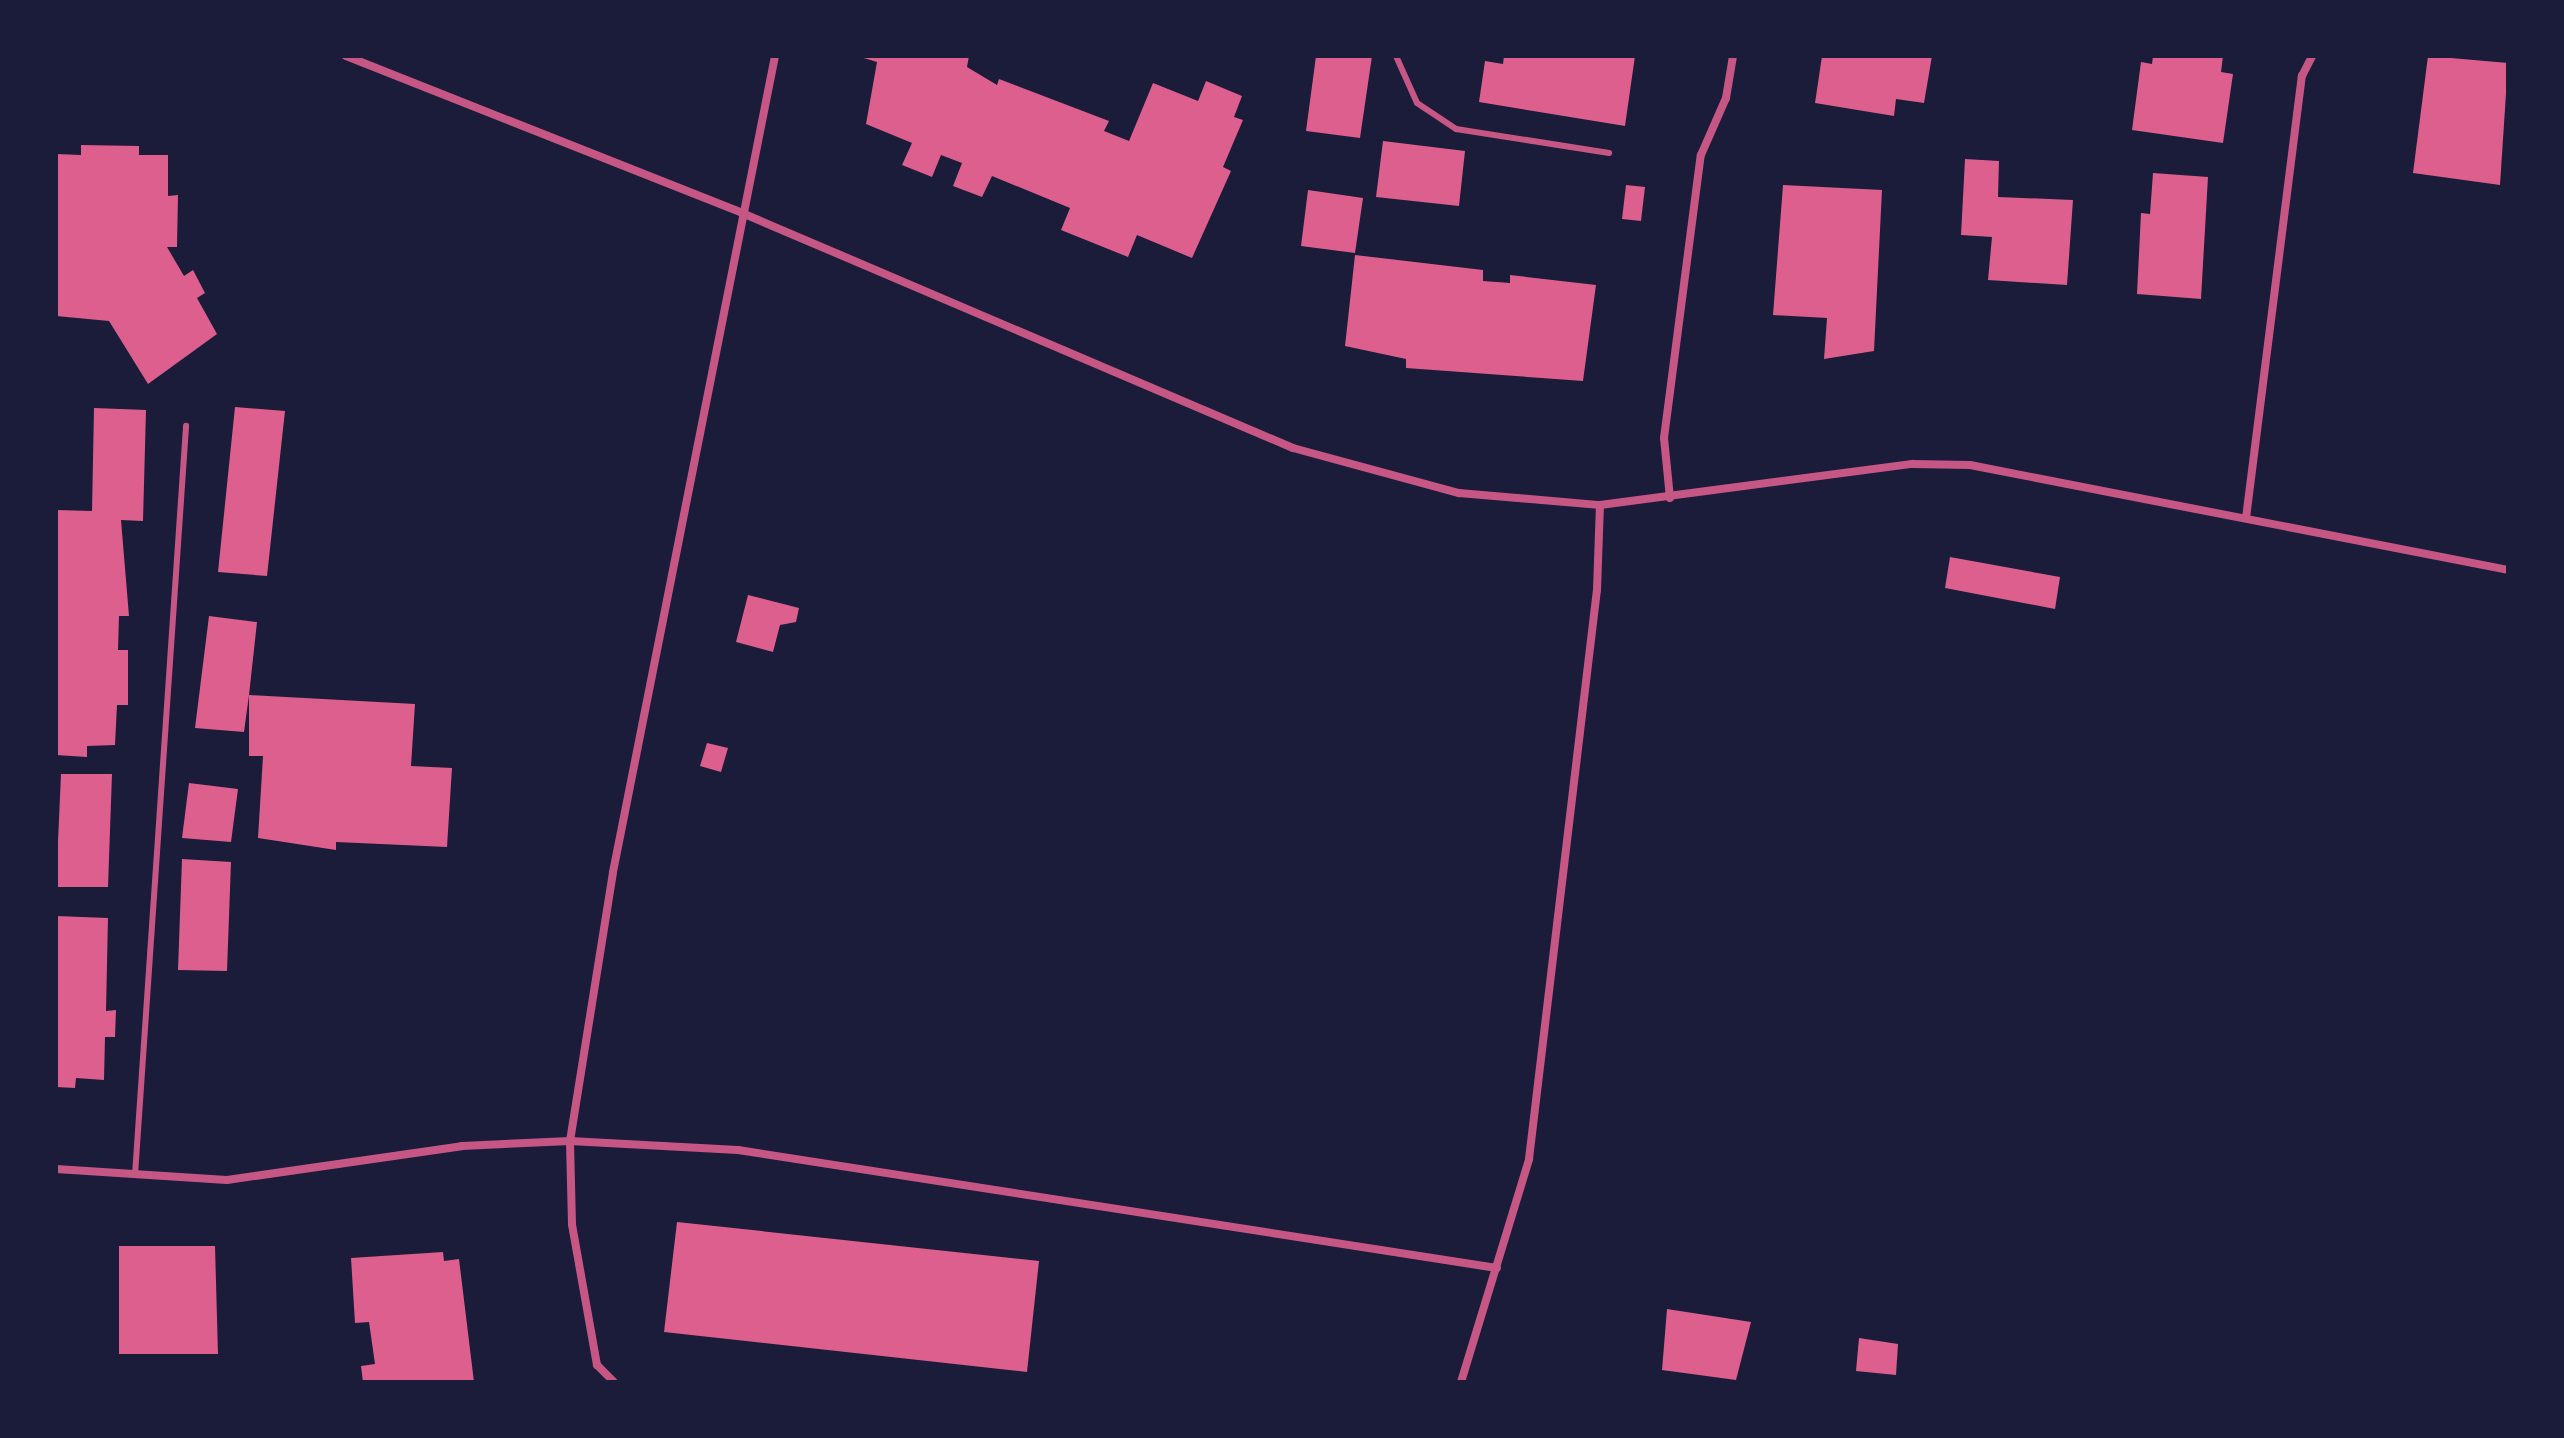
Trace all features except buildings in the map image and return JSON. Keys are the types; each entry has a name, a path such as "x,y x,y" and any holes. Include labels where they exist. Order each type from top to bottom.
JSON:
{"street":[{"path":"346,56 742,213 1293,448 1459,493 1600,505 1912,464 1970,465 2508,570"},
{"path":"614,1382 594,1349 572,1224 570,1141 613,872 775,56"},
{"path":"1670,498 1664,438 1701,155 1726,98 1733,56"},
{"path":"2246,518 2302,76 2312,56"},
{"path":"1461,1382 1529,1159 1597,590 1600,505"},
{"path":"56,1169 227,1180 462,1146 570,1141 738,1150 1497,1268"}],"lane":[{"path":"1396,56 1417,103 1456,129 1609,153"},
{"path":"135,1175 186,426"}]}
